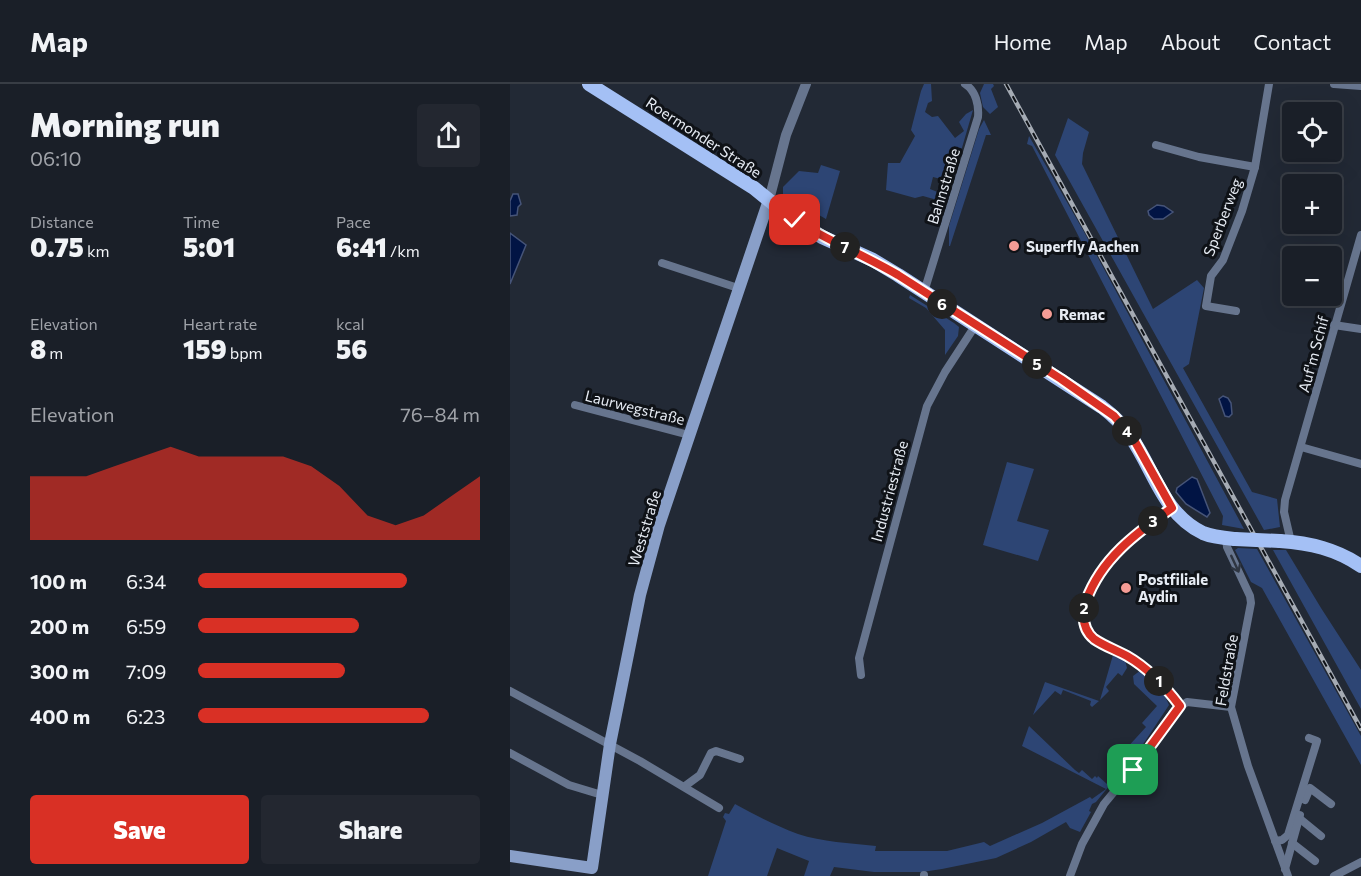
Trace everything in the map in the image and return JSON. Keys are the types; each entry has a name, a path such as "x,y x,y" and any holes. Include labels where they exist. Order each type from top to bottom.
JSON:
{"main road":[{"name":"Roermonder Straße","path":"589,84 750,185 786,214 822,237 873,260 1068,384 1114,416 1133,438 1172,508 1193,528 1204,534 1230,539 1312,544 1330,549 1361,566"},
{"name":"Weststraße","path":"591,872 610,744 640,595 659,525 769,200"},
{"path":"510,856 591,872"}],"street":[{"path":"769,200 786,135 806,84"},
{"name":"Sperberweg","path":"1236,311 1206,306 1211,276 1223,260 1242,211 1255,167 1269,84"},
{"path":"1334,84 1361,87"},
{"name":"Bahnstraße","path":"924,292 978,117 977,101 968,85"},
{"name":"Sperberweg","path":"1156,145 1199,157 1255,167"},
{"name":"Auf'm Schif","path":"1286,541 1285,500 1361,237"},
{"path":"662,264 738,288"},
{"path":"1334,325 1361,329"},
{"name":"Industriestraße","path":"861,675 859,658 927,406 945,372 975,326"},
{"name":"Laurwegstraße","path":"575,405 689,435"},
{"path":"1301,447 1361,464"},
{"path":"1172,508 1131,538 1105,566 1092,586 1083,612 1084,623 1094,638 1151,673 1180,706"},
{"name":"Feldstraße","path":"1230,539 1227,547 1247,589 1251,603 1231,707 1248,766 1286,873"},
{"path":"510,690 685,786 719,808"},
{"path":"1070,876 1082,844 1104,804 1180,706 1187,702 1194,702 1231,707"},
{"path":"1275,841 1288,836 1317,741 1309,738"},
{"path":"685,786 700,774 711,753 716,751 740,759"},
{"path":"510,753 569,785 602,795"},
{"name":"Feldstraße","path":"1286,873 1299,818 1310,788 1331,804"},
{"path":"1299,818 1321,836"},
{"path":"1292,843 1315,861"},
{"path":"1334,876 1361,862"}],"shaded area":[{"path":"924,84 931,84 932,101 928,103 925,112 932,117 938,116 955,138 964,131 959,122 973,110 952,182 933,177 930,189 940,193 937,200 923,196 915,198 886,190 888,163 900,163 915,136 911,130"},
{"path":"984,84 994,86 991,89 998,107 990,114 983,107 980,93"},
{"path":"1068,118 1089,132 1082,164 1153,309 1197,280 1204,288 1189,364 1183,368 1252,492 1277,499 1280,527 1264,530 1055,155"},
{"path":"984,120 991,135 986,135 949,246 949,226 979,129"},
{"path":"1029,136 1083,230 1244,529 1222,525 1223,516 1032,146 1027,144"},
{"path":"821,165 840,171 826,219 783,195 783,187 799,171 818,173"},
{"path":"513,194 518,194 521,204 517,215 510,216 510,201"},
{"path":"1157,205 1164,206 1173,212 1163,219 1154,219 1148,211"},
{"path":"510,233 526,245 510,284"},
{"path":"910,295 959,327 958,336 945,355 945,330 926,308 909,298"},
{"path":"1223,396 1231,403 1232,414 1229,417 1225,416 1219,399"},
{"path":"1007,462 1034,469 1017,521 1049,530 1038,561 983,545"},
{"path":"1192,477 1197,479 1210,513 1207,517 1186,504 1176,492 1177,488"},
{"path":"1238,548 1257,549 1361,736 1361,765 1262,588 1251,582 1235,550"},
{"path":"1273,550 1286,550 1361,670 1361,709"},
{"path":"1113,655 1125,660 1127,668 1122,676 1118,673 1106,687 1109,691 1100,700"},
{"path":"1141,670 1164,694 1169,705 1134,758 1125,750 1146,727 1142,723 1157,706 1134,684 1133,676"},
{"path":"1045,682 1099,701 1092,707 1091,701 1063,690 1061,695 1055,691 1033,715"},
{"path":"1029,726 1079,773 1082,770 1092,779 1098,776 1107,784 1126,763 1115,753 1119,748 1132,758 1096,802 1092,804 1089,811 1091,812 1080,832 1070,828 1066,822 996,858 922,872 874,872 834,867 830,876 804,876 809,861 777,848 767,876 708,876 726,821 723,817 725,813 729,814 735,804 798,834 817,839 876,846 875,851 947,851 984,842 990,846 1042,823 1090,797 1092,799 1106,789 1022,746"}],"railway":[{"path":"1006,84 1361,729"}],"place":[{"name":"Superfly Aachen","path":"1014,246"},
{"name":"Remac","path":"1047,314"},
{"name":"Postfiliale Aydin","path":"1126,588"}],"route":[{"path":"795,220 822,237 873,260 1061,379 1114,416 1133,438 1172,508 1121,547 1092,586 1083,612 1087,631 1094,638 1151,673 1180,706 1174,711 1133,770"}]}
